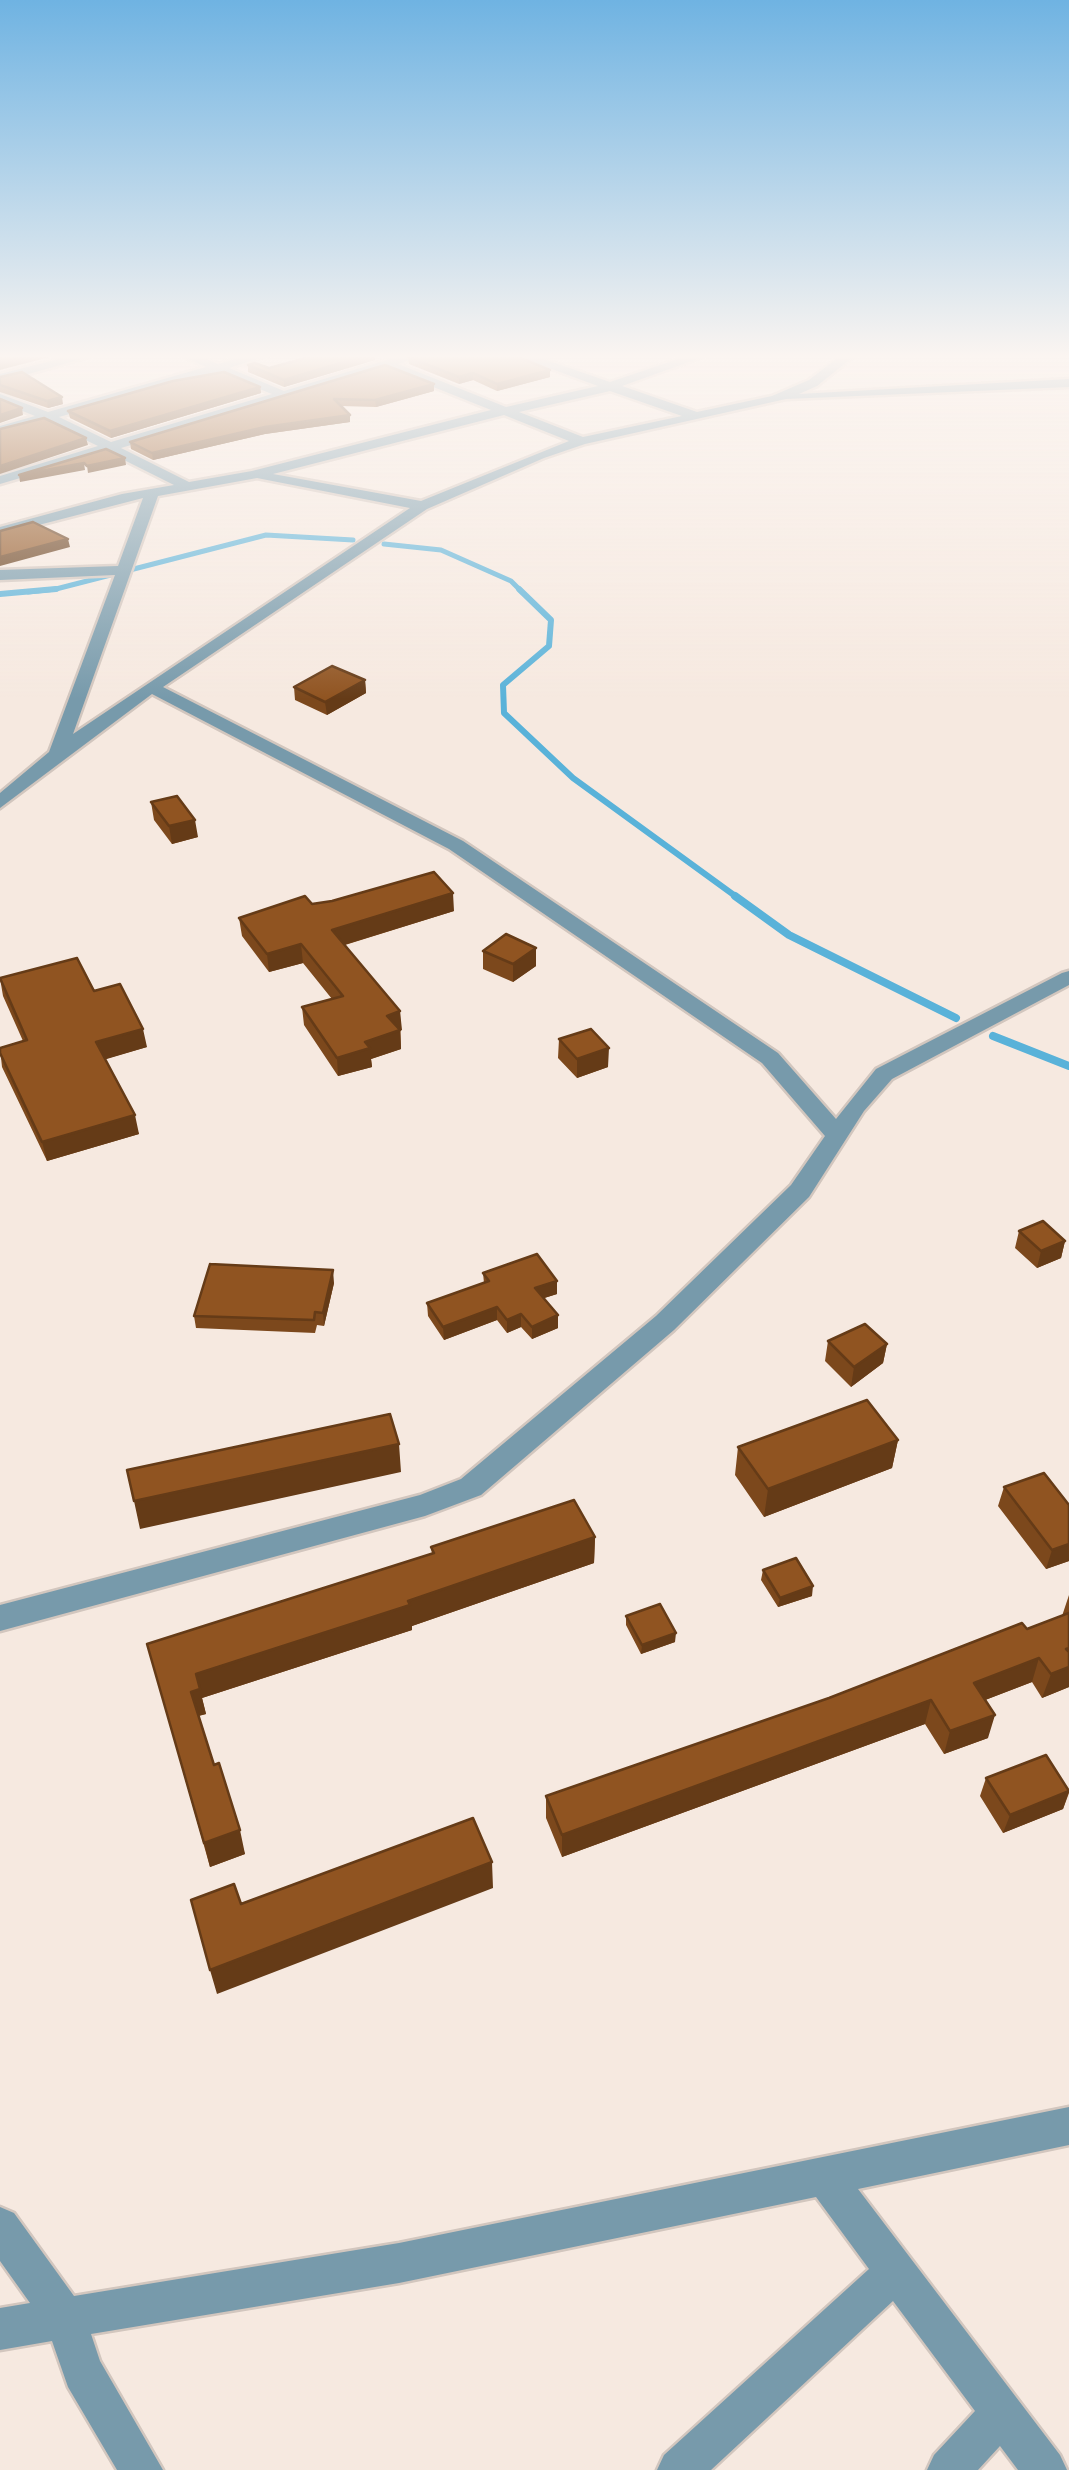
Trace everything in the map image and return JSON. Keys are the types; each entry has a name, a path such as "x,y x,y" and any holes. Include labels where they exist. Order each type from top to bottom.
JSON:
{"street":[{"path":"0,480 40,468"},
{"path":"151,468 184,484"},
{"path":"0,530 184,484 275,468"},
{"path":"0,802 56,754 151,687 422,506 509,468"},
{"path":"252,474 422,506"},
{"path":"56,754 152,492"},
{"path":"2,574 124,570"},
{"path":"151,687 472,856 770,1058 837,1135"},
{"path":"0,1618 425,1504 471,1487 664,1323 800,1192 884,1074 1069,978"},
{"path":"0,2329 399,2263 1069,2126"},
{"path":"822,2175 1046,2470"},
{"path":"0,2227 65,2318 83,2372 140,2470"},
{"path":"679,2470 896,2272"},
{"path":"949,2470 1002,2413"}],"building":[{"path":"33,522 68,539 0,557 0,531"},
{"path":"332,666 365,680 325,702 294,687"},
{"path":"177,796 195,820 169,826 151,802"},
{"path":"434,872 453,893 332,930 400,1011 387,1016 400,1030 365,1042 370,1048 337,1058 302,1007 343,996 301,944 267,954 239,918 305,896 312,904 332,901"},
{"path":"506,934 536,948 513,964 483,951"},
{"path":"77,958 94,991 120,984 143,1029 96,1042 135,1115 42,1142 0,1053 0,1048 27,1040 0,978"},
{"path":"591,1029 609,1048 577,1059 559,1039"},
{"path":"1043,1221 1065,1241 1041,1251 1019,1231"},
{"path":"537,1254 557,1281 535,1288 558,1315 532,1327 521,1314 507,1320 497,1307 443,1327 427,1303 489,1281 483,1273"},
{"path":"210,1264 333,1270 323,1313 315,1312 314,1320 194,1316"},
{"path":"865,1324 887,1344 854,1367 828,1341"},
{"path":"867,1400 898,1440 768,1489 738,1447"},
{"path":"390,1414 399,1444 134,1501 127,1470"},
{"path":"1044,1473 1069,1505 1069,1544 1052,1550 1004,1487"},
{"path":"574,1500 595,1537 408,1601 410,1605 196,1674 200,1689 191,1692 240,1830 204,1843 147,1644 434,1553 431,1547"},
{"path":"796,1558 813,1586 780,1598 763,1570"},
{"path":"660,1604 676,1633 642,1645 626,1616"},
{"path":"1069,1613 1069,1667 1051,1674 1039,1658 974,1683 995,1715 950,1731 931,1700 562,1835 546,1796 829,1698 1022,1623 1027,1629"},
{"path":"1046,1755 1069,1791 1010,1815 986,1778"},
{"path":"473,1818 492,1862 210,1970 191,1900 234,1884 241,1904"}],"waterway":[{"path":"56,589 266,535 353,540"},
{"path":"384,544 441,550 511,581 519,589"},
{"path":"0,594 56,589"},
{"path":"28,592 56,589"},
{"path":"519,589 551,620 549,646 503,685 504,713 573,778 738,898"},
{"path":"519,589 522,592"},
{"path":"735,896 789,935 956,1018"},
{"path":"993,1036 1069,1066"}]}
